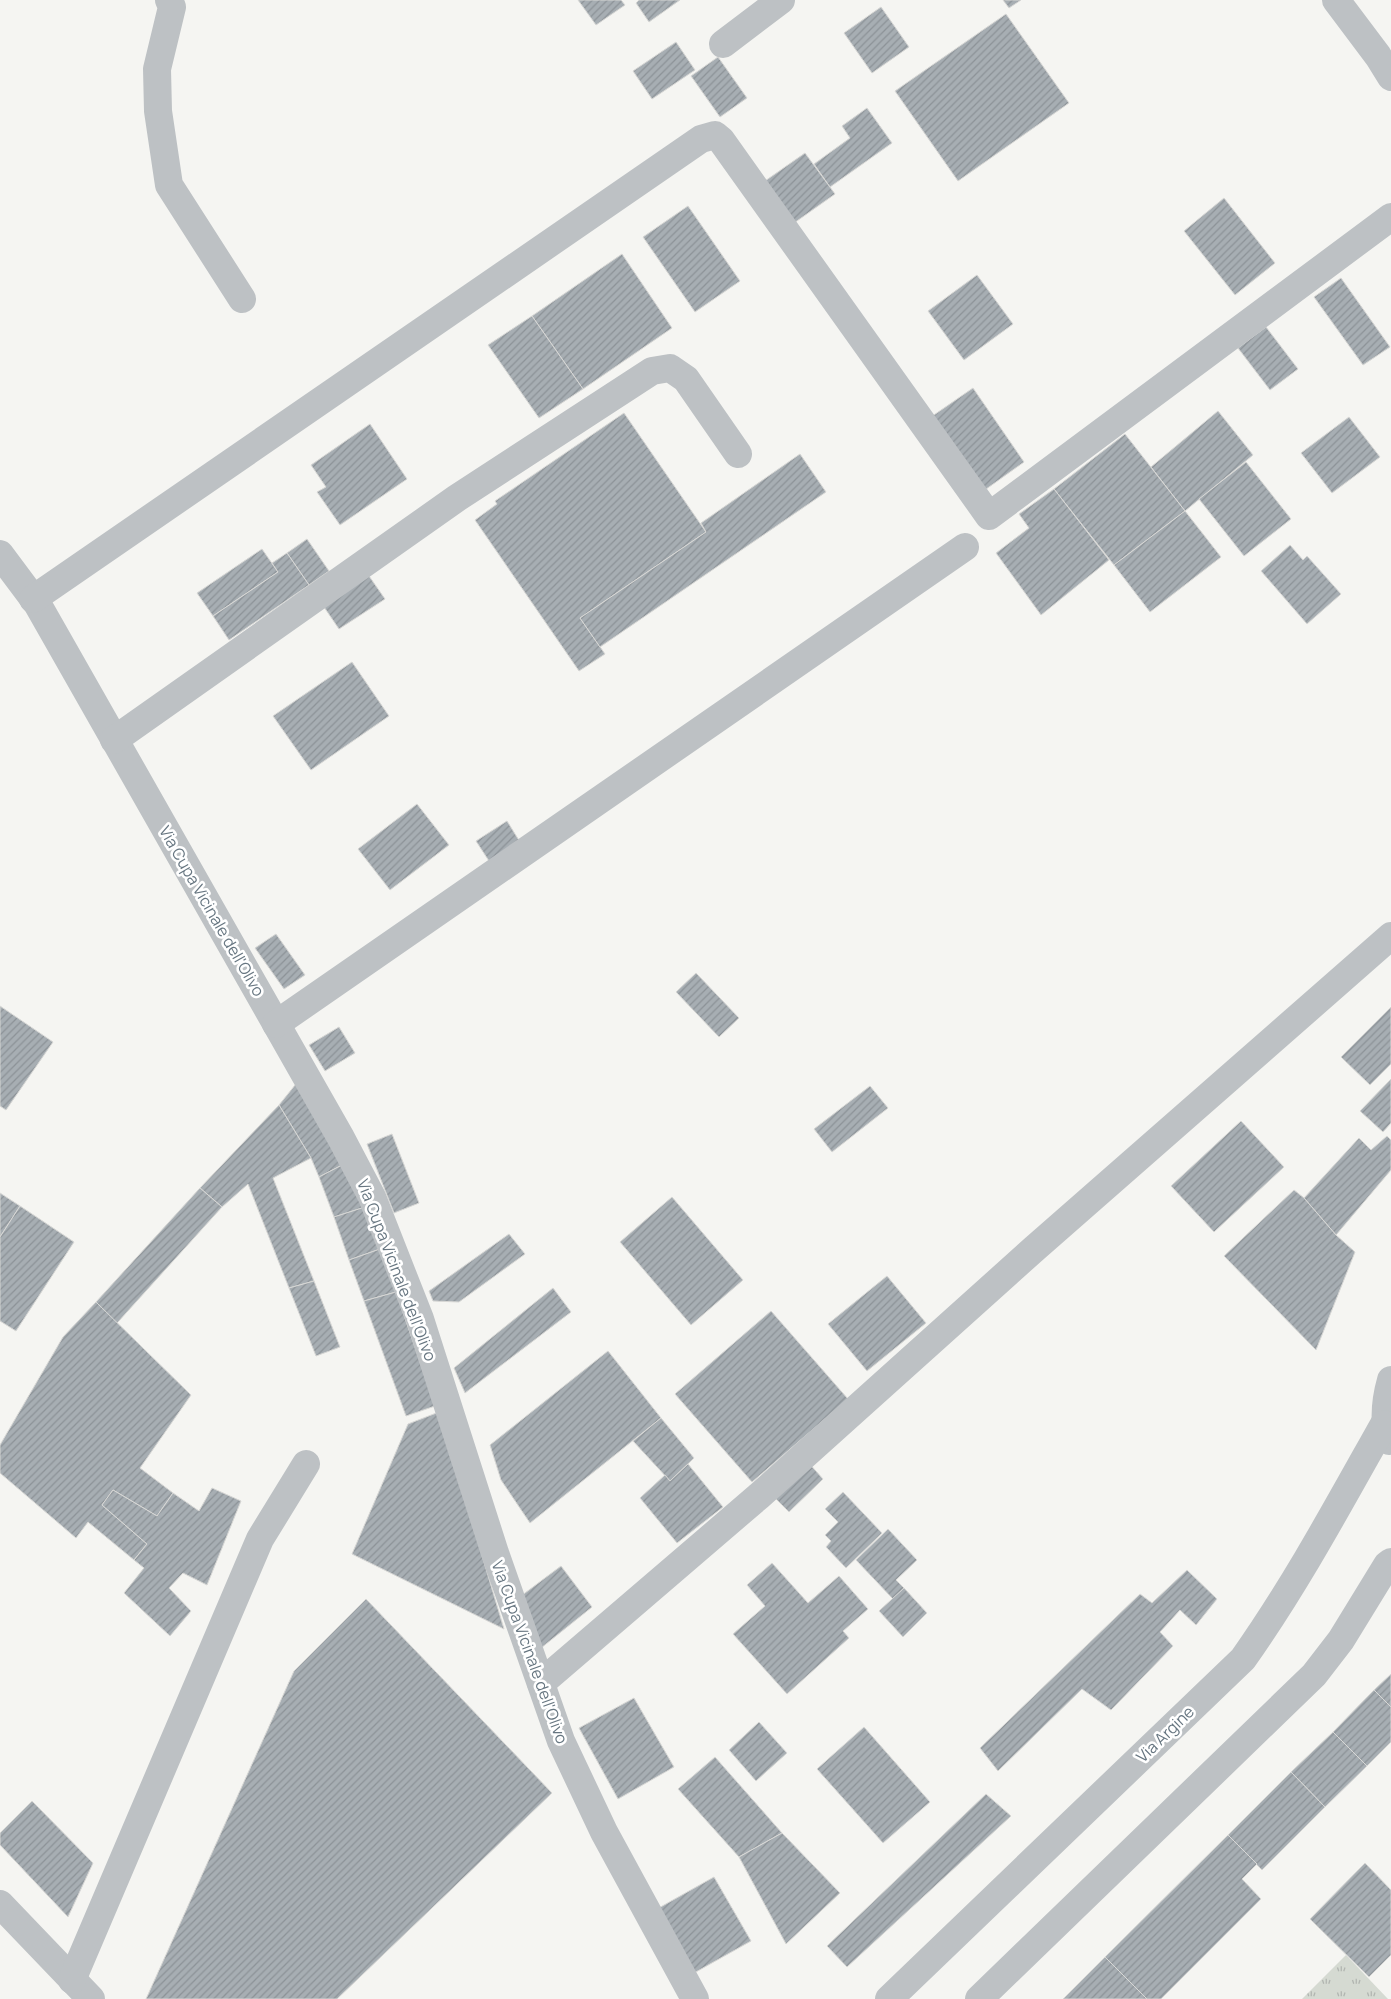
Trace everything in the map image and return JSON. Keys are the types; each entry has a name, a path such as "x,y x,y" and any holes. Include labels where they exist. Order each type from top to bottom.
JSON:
{"street":[{"path":"170,0 172,7 157,69 158,111 169,185 242,299"},
{"path":"723,44 781,0"},
{"path":"1336,0 1378,56 1391,77"},
{"path":"33,599 701,138 715,135 721,140 989,516 1391,217"},
{"path":"114,740 457,498 652,370 670,368 686,379 738,454"},
{"path":"276,1024 305,1002 965,547"},
{"name":"Via Cupa Vicinale dell'Olivo","path":"0,554 33,599 341,1138 372,1197 420,1319 495,1553 561,1741 604,1832 695,1999"},
{"path":"541,1683 759,1496 1034,1249 1391,936"},
{"path":"1391,1380 1386,1398 1384,1424 1391,1450"},
{"name":"Via Argine","path":"889,1999 1242,1659 1274,1614 1303,1568 1384,1424"},
{"path":"72,1980 260,1539 306,1464"},
{"path":"979,1999 1314,1675 1341,1640 1387,1565 1391,1562"},
{"path":"0,1904 91,1999"}],"green space":[{"path":"1346,1955 1388,1999 1302,1999"}],"building":[{"path":"578,0 621,0 625,5 596,25"},
{"path":"639,0 680,0 649,22 636,3"},
{"path":"1003,0 1021,0 1009,8"},
{"path":"881,7 909,47 872,73 844,33"},
{"path":"1006,14 1069,103 958,181 895,91"},
{"path":"676,42 695,70 652,99 633,71"},
{"path":"718,57 747,98 720,117 691,76"},
{"path":"867,108 892,143 830,187 814,164 850,138 842,126"},
{"path":"805,153 835,194 794,223 765,181"},
{"path":"1224,198 1275,263 1235,295 1184,231"},
{"path":"688,206 740,281 695,312 643,237"},
{"path":"622,254 672,328 583,389 532,316"},
{"path":"977,275 1013,324 964,360 928,311"},
{"path":"1341,278 1390,347 1363,365 1314,297"},
{"path":"532,316 583,389 539,418 488,345"},
{"path":"1266,327 1298,369 1270,390 1238,348"},
{"path":"973,388 1024,462 982,492 931,417"},
{"path":"1218,411 1253,455 1185,511 1151,467"},
{"path":"624,413 706,532 580,618 605,654 579,671 475,520 497,504 495,501"},
{"path":"1349,417 1380,457 1332,493 1301,453"},
{"path":"370,424 407,479 340,525 317,492 326,487 311,465"},
{"path":"1125,434 1185,511 1114,565 1054,489"},
{"path":"800,454 826,492 600,647 580,618 706,532 701,523"},
{"path":"1246,462 1291,519 1244,556 1199,499"},
{"path":"1054,489 1109,560 1041,615 996,553 1029,528 1019,514"},
{"path":"1185,511 1221,557 1150,612 1114,565"},
{"path":"307,539 329,571 309,585 287,553"},
{"path":"1290,545 1303,560 1307,556 1341,594 1307,624 1261,571"},
{"path":"262,549 278,572 213,616 197,593"},
{"path":"287,553 309,585 229,640 213,616 278,572 272,563"},
{"path":"369,576 385,599 339,629 324,607"},
{"path":"352,662 389,716 311,770 273,716"},
{"path":"417,804 449,845 390,890 358,849"},
{"path":"507,821 520,842 489,861 476,841"},
{"path":"276,934 305,975 284,989 255,948"},
{"path":"696,973 739,1018 719,1037 676,992"},
{"path":"0,1006 53,1042 6,1110 0,1106"},
{"path":"1391,1007 1391,1064 1370,1085 1341,1057"},
{"path":"339,1027 355,1053 325,1071 309,1045"},
{"path":"300,1079 344,1164 319,1177 311,1158 279,1105"},
{"path":"1391,1079 1391,1123 1383,1132 1360,1111"},
{"path":"870,1086 888,1108 832,1152 814,1129"},
{"path":"279,1105 311,1158 273,1178 314,1281 289,1288 248,1184 222,1207 200,1188"},
{"path":"1241,1121 1284,1167 1214,1232 1171,1186"},
{"path":"392,1134 419,1203 394,1213 367,1144"},
{"path":"1387,1136 1391,1140 1391,1170 1336,1235 1304,1198 1359,1138 1371,1150"},
{"path":"344,1164 365,1207 334,1217 319,1177"},
{"path":"200,1188 222,1207 117,1323 96,1302"},
{"path":"1294,1190 1304,1198 1336,1235 1355,1252 1316,1350 1224,1256"},
{"path":"0,1193 20,1206 0,1237"},
{"path":"672,1197 743,1280 691,1325 620,1242"},
{"path":"20,1206 74,1242 16,1331 0,1321 0,1237"},
{"path":"365,1207 380,1249 349,1260 334,1217"},
{"path":"509,1234 525,1254 459,1302 433,1301 429,1291"},
{"path":"380,1249 396,1292 364,1301 349,1260"},
{"path":"887,1276 926,1323 867,1371 828,1324"},
{"path":"314,1281 340,1347 316,1356 289,1288"},
{"path":"553,1288 571,1312 465,1393 454,1368"},
{"path":"396,1292 435,1406 406,1416 364,1301"},
{"path":"96,1302 191,1395 140,1468 173,1493 157,1516 113,1490 102,1505 147,1544 134,1560 88,1522 76,1538 0,1473 0,1445 63,1337"},
{"path":"771,1311 848,1399 752,1482 675,1394"},
{"path":"608,1351 661,1418 530,1523 501,1480 490,1445"},
{"path":"439,1412 504,1629 352,1554 408,1424"},
{"path":"661,1418 694,1458 670,1481 633,1441"},
{"path":"807,1461 823,1479 789,1512 772,1495"},
{"path":"688,1464 723,1507 677,1543 640,1498 665,1475 670,1481"},
{"path":"212,1488 241,1501 207,1585 183,1573 169,1588 191,1611 170,1636 124,1593 144,1568 134,1560 147,1544 102,1505 113,1490 157,1516 173,1493 199,1511"},
{"path":"843,1492 882,1533 846,1568 826,1547 831,1541 825,1535 838,1522 825,1509"},
{"path":"888,1529 917,1560 896,1580 904,1588 893,1599 856,1560"},
{"path":"772,1563 808,1603 839,1576 868,1609 843,1631 849,1638 787,1694 733,1634 765,1606 747,1585"},
{"path":"561,1566 592,1607 541,1648 521,1596"},
{"path":"1187,1570 1217,1599 1196,1625 1180,1610 1160,1632 1173,1646 1111,1710 1082,1689 998,1771 980,1748 1140,1594 1152,1603"},
{"path":"904,1588 927,1613 903,1637 879,1611"},
{"path":"366,1599 552,1793 337,1999 146,1999 294,1671"},
{"path":"1391,1674 1391,1707 1374,1690"},
{"path":"1374,1690 1391,1707 1391,1742 1367,1766 1333,1732"},
{"path":"634,1698 674,1767 618,1799 579,1728"},
{"path":"759,1722 787,1753 756,1781 729,1750"},
{"path":"864,1727 930,1802 883,1843 817,1769"},
{"path":"1333,1732 1367,1766 1325,1807 1291,1772"},
{"path":"715,1757 782,1833 739,1857 678,1789"},
{"path":"1291,1772 1325,1807 1262,1870 1228,1835"},
{"path":"986,1794 1011,1816 847,1967 827,1946"},
{"path":"32,1801 93,1863 68,1917 0,1845 0,1833"},
{"path":"782,1833 840,1893 786,1944 739,1857"},
{"path":"1228,1835 1257,1864 1242,1879 1261,1899 1161,1999 1147,1999 1105,1957"},
{"path":"1365,1863 1391,1890 1391,1955 1369,1977 1310,1919"},
{"path":"714,1877 751,1941 694,1973 657,1909"},
{"path":"1105,1957 1147,1999 1063,1999"}]}
